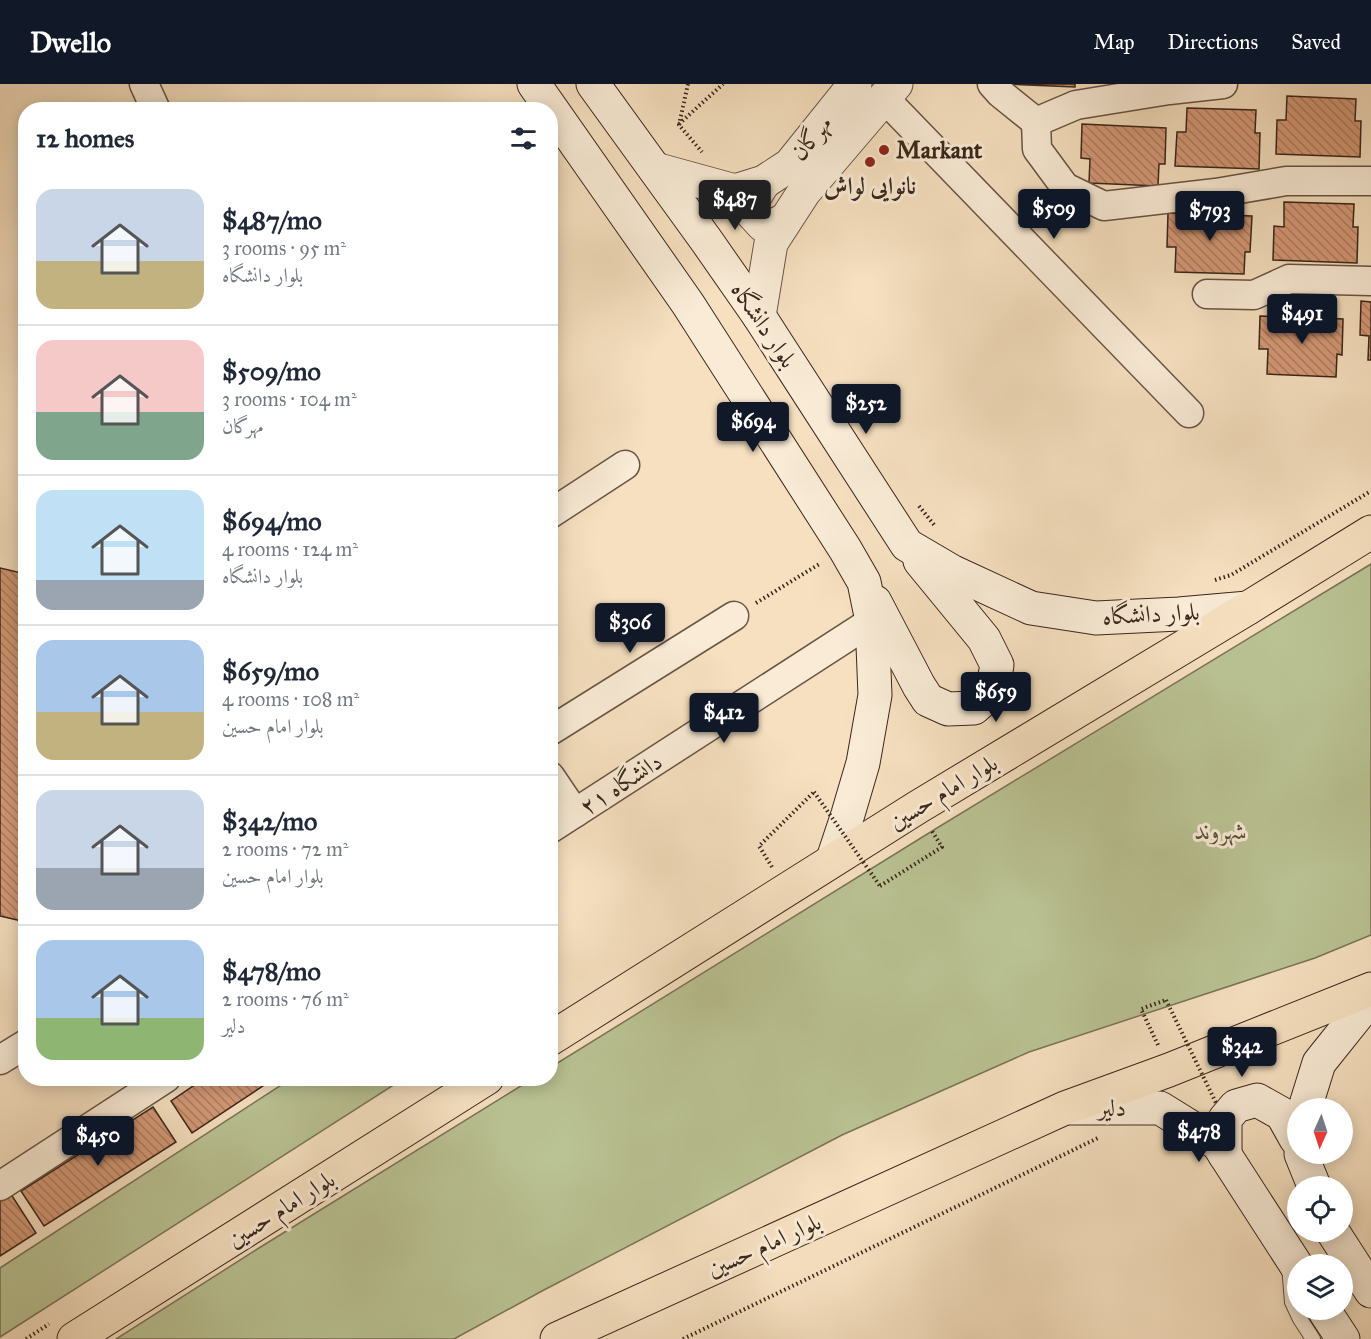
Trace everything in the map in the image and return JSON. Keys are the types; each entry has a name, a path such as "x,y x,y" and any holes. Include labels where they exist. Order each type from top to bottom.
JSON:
{"main road":[{"path":"534,84 547,102"},
{"name":"بلوار دانشگاه","path":"593,84 759,316 908,545 953,572 1031,608 1096,618 1248,608"},
{"name":"مهرگان","path":"646,157 735,191 764,182 790,165 855,84"},
{"name":"مهرگان","path":"759,316 771,243 804,192 890,91"},
{"path":"558,118 688,304 845,549 928,700 948,709 974,708 992,692 997,665 984,639 908,545"},
{"path":"595,171 646,157"},
{"path":"764,182 752,201 752,212 763,225 773,226 785,220"},
{"name":"بلوار امام حسین","path":"558,1034 833,860 1371,532"},
{"path":"833,860 863,763 875,695 872,621 864,582"},
{"name":"بلوار امام حسین","path":"556,1339 1065,1108 1169,1070 1371,989"},
{"path":"1308,1098 1319,1063 1371,998"},
{"name":"بلوار امام حسین","path":"74,1339 474,1086"},
{"path":"1225,1155 1225,1119 1236,1106 1257,1100 1282,1114 1287,1123"},
{"name":"دلیر","path":"1065,1108 1160,1108 1218,1144 1289,1254"},
{"path":"1339,1242 1371,1291"},
{"path":"1331,1320 1343,1339"}],"street":[{"path":"144,84 152,102"},
{"path":"992,84 1036,122"},
{"path":"1036,122 1076,105 1223,84"},
{"path":"890,91 1189,413"},
{"path":"1036,122 1036,149 1065,187 1104,206 1216,193 1286,181 1371,181"},
{"path":"1207,294 1254,295 1289,279 1371,281"},
{"path":"558,509 625,465"},
{"path":"558,726 734,616"},
{"name":"دانشگاه ۲۱","path":"558,824 872,621"},
{"path":"558,788 575,813"},
{"path":"0,1060 18,1049"},
{"path":"0,1186 154,1086"}],"lane":[{"path":"1301,1320 1313,1339"}],"path":[{"path":"679,124 688,84"},
{"path":"679,124 723,84"},
{"path":"679,124 707,158"},
{"path":"1210,581 1231,574 1371,490"},
{"path":"916,502 937,529"},
{"path":"734,616 845,549"},
{"path":"759,846 814,792 880,886 942,847"},
{"path":"1169,1070 1141,1009 1166,1000 1217,1105"},
{"path":"1204,1089 1215,1084"},
{"path":"682,1339 1107,1134"}],"green space":[{"name":"شهروند","path":"1371,564 1371,935 1315,958 1029,1052 842,1135 454,1339 116,1339 521,1086 558,1086 558,1063 937,828"},
{"path":"280,1086 392,1086 0,1337 0,1268"}],"building":[{"path":"1006,84 1075,84 1075,87"},
{"path":"1287,96 1356,99 1355,121 1361,121 1360,157 1276,154 1277,120 1286,120"},
{"path":"1187,108 1256,110 1255,133 1260,133 1259,169 1175,166 1177,132 1186,132"},
{"path":"1082,124 1166,128 1165,164 1159,164 1158,186 1089,183 1090,159 1081,158"},
{"path":"1284,202 1354,204 1353,227 1358,227 1357,263 1273,260 1274,226 1284,227"},
{"path":"1168,213 1252,216 1250,252 1245,252 1244,274 1175,272 1176,247 1167,247"},
{"path":"1361,301 1371,302 1371,360 1368,360 1369,336 1360,335"},
{"path":"1260,316 1343,319 1342,355 1337,354 1336,377 1267,374 1268,349 1259,349"},
{"path":"0,568 18,572 18,920 0,916"},
{"path":"193,1086 263,1086 192,1133 171,1101"},
{"path":"153,1107 176,1142 44,1226 21,1191"},
{"path":"5,1185 36,1233 0,1256 0,1188"}],"place":[{"name":"Markant","path":"884,150"},
{"name":"نانوایی لواش","path":"870,162"}]}
